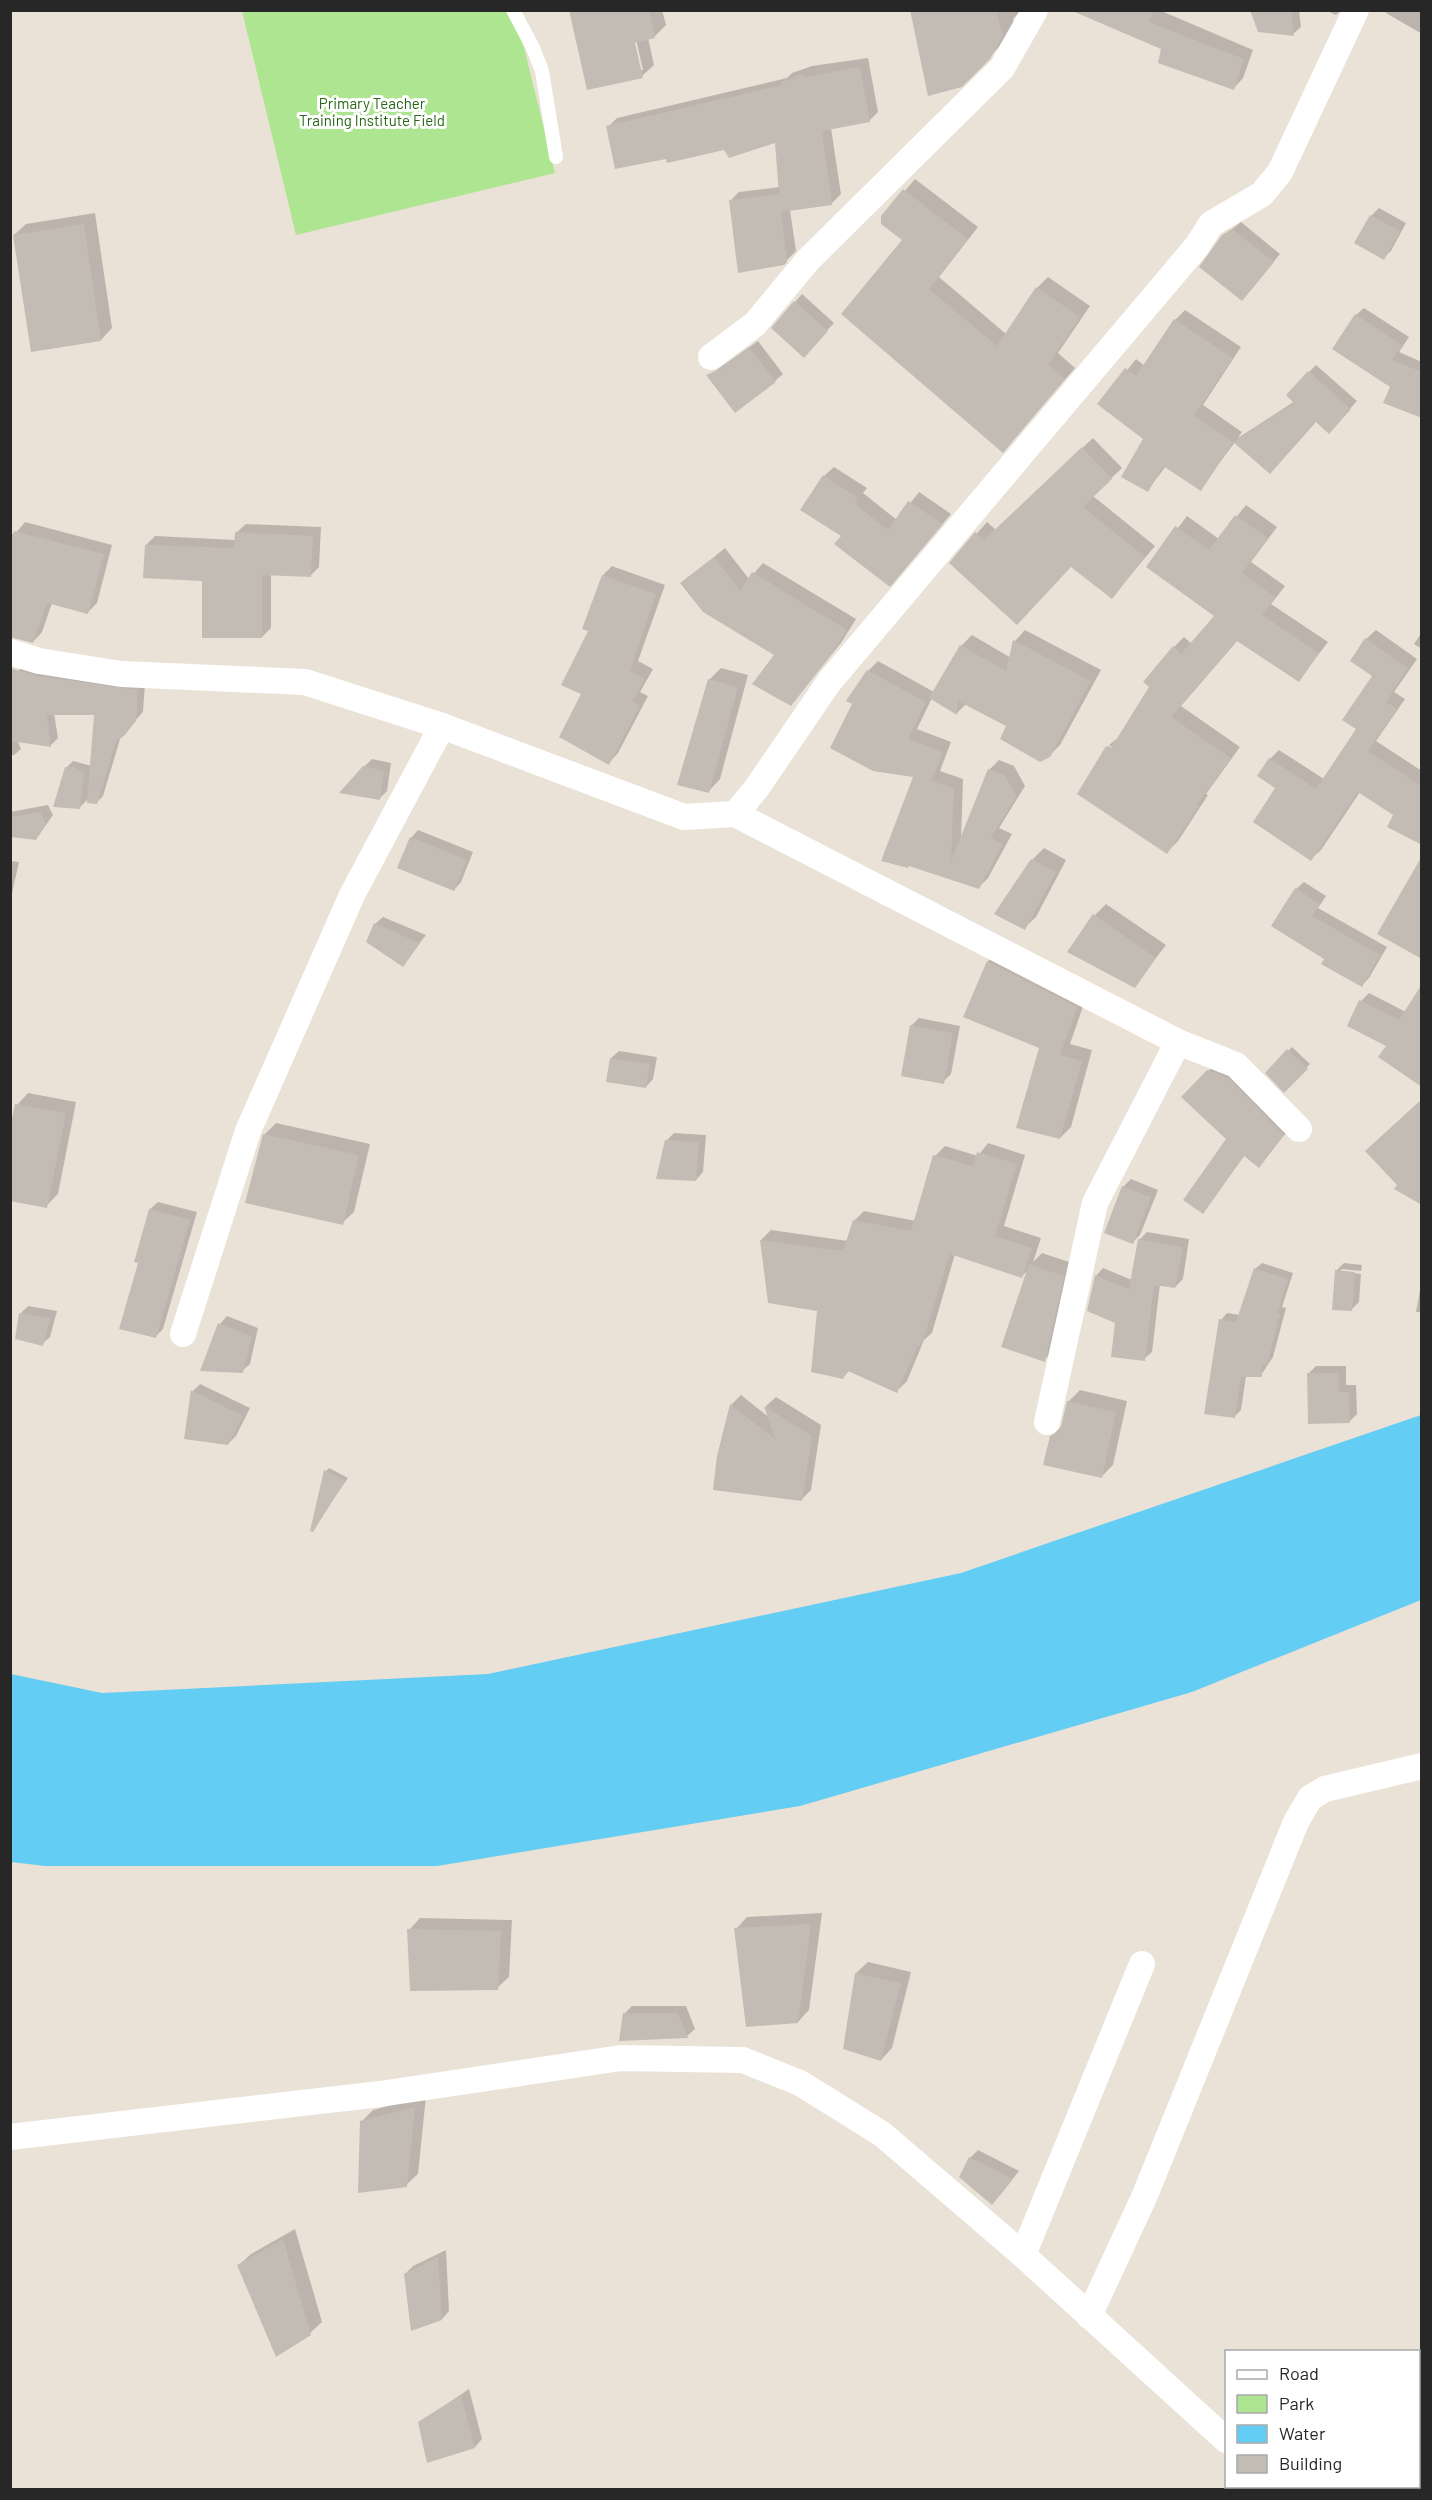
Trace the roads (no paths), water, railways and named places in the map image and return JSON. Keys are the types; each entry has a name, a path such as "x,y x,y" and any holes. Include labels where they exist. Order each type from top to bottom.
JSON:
{"street":[{"path":"711,357 755,324 808,260 1002,68 1035,10"},
{"path":"735,814 756,789 830,682 1197,246 1211,224 1262,194 1280,172 1356,10"},
{"path":"10,652 39,661 121,674 305,682 442,726 684,817 735,814 1178,1042 1236,1065 1299,1129"},
{"path":"183,1334 248,1131 352,895 442,726"},
{"path":"1047,1422 1095,1203 1178,1042"},
{"path":"1089,2316 1145,2195 1296,1822 1310,1798 1325,1789 1422,1766"},
{"path":"1023,2255 1142,1964"},
{"path":"10,2137 380,2094 621,2058 743,2060 800,2083 882,2134 1023,2255 1225,2438"}],"lane":[{"path":"513,10 542,71 556,157"}],"water":[{"path":"1421,1415 1421,1600 1192,1692 800,1806 437,1866 45,1866 11,1862 11,1674 102,1693 488,1674 961,1573"}],"park label":[{"name":"Primary Teacher Training Institute Field","path":"372,112"}]}
